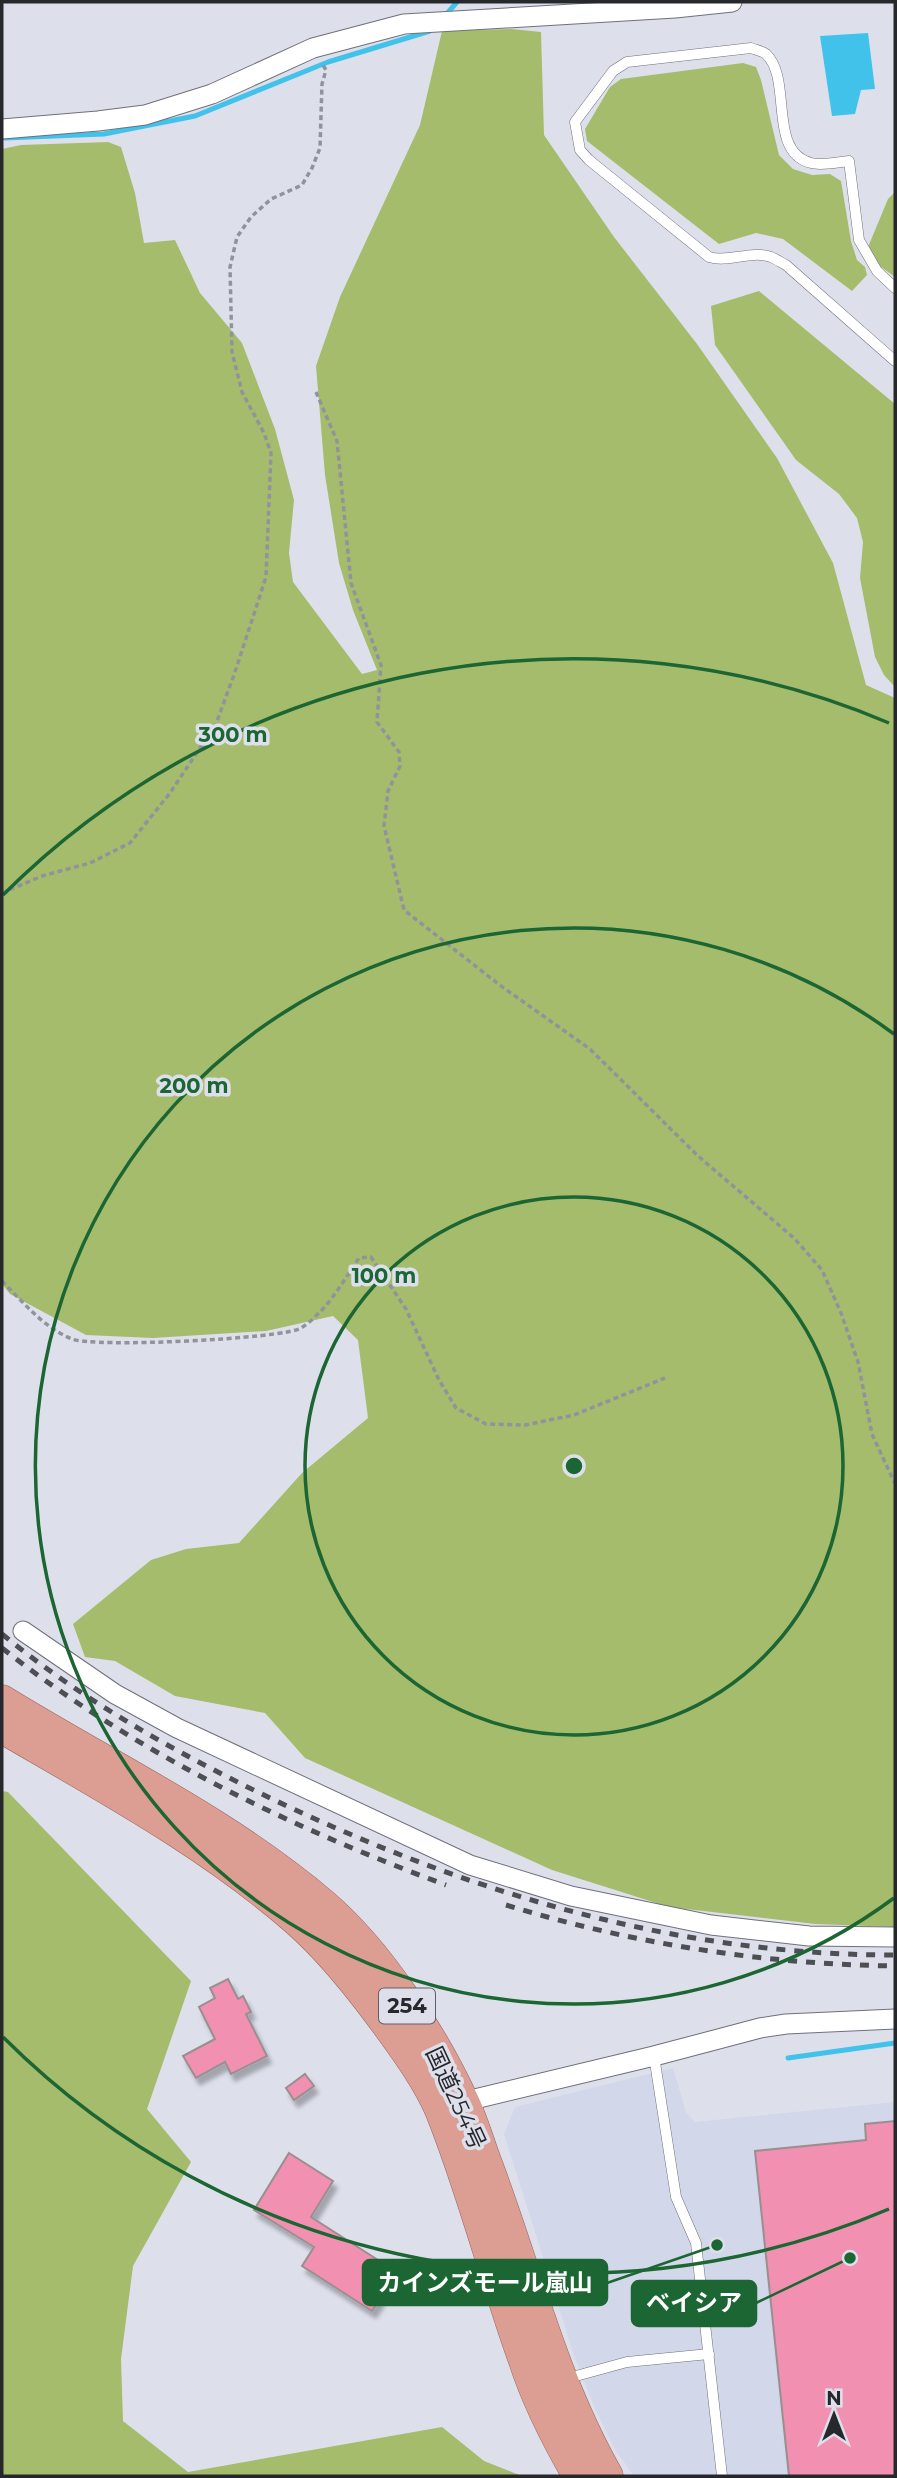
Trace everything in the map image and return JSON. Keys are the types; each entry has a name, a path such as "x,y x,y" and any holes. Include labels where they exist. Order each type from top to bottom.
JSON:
{"highway":[{"name":"国道254号","path":"2,1701 196,1815 255,1853 325,1906 357,1939 390,1980 429,2038 451,2105 486,2238 525,2362 537,2393 579,2476"},
{"name":"国道254号","path":"2,1727 233,1868 300,1923 363,1990 451,2105 509,2225 569,2401 607,2476"}],"street":[{"path":"2,129 145,115 212,94 313,48 404,24 675,8 732,2"},
{"path":"23,1631 116,1694 177,1728 470,1865 571,1896 712,1925 809,1936 895,1937"},
{"path":"451,2105 773,2026 895,2018"}],"lane":[{"path":"895,288 877,271 859,240 849,161 813,164 796,156 787,140 775,65 764,53 751,48 627,62 613,71 575,122 580,150 589,160 709,257 720,261 751,255 770,257 786,265 895,361"},
{"path":"654,2056 676,2197 696,2243 722,2476"},
{"path":"561,2380 627,2362 709,2354"}],"path":[{"path":"2,893 42,876 90,863 130,843 170,793 215,724 235,672 266,577 271,453 264,433 242,392 232,352 230,267 237,237 251,217 271,198 302,185 320,148 322,84 326,70 313,48"},
{"path":"316,392 337,441 351,583 382,665 377,722 399,752 400,766 388,790 384,826 404,910 501,986 590,1049 698,1156 794,1238 822,1270 858,1362 872,1434 895,1484"},
{"path":"2,1281 42,1321 73,1340 103,1343 256,1338 299,1330 322,1311 359,1258 371,1257 406,1309 439,1380 456,1408 486,1424 525,1425 574,1415 665,1378"}],"shaded area":[{"path":"673,2068 686,2112 695,2122 895,2102 895,2476 634,2476 616,2451 595,2409 574,2355 504,2134 515,2107"}],"green space":[{"path":"512,29 541,32 544,135 614,237 697,344 777,458 833,563 866,685 895,698 895,1927 815,1924 669,1907 552,1870 305,1758 265,1713 175,1696 115,1661 85,1657 73,1624 151,1560 186,1549 239,1543 302,1473 368,1418 358,1340 333,1316 266,1331 153,1338 86,1335 10,1294 2,1284 2,149 21,145 108,142 121,147 135,193 144,243 175,240 200,293 242,343 275,429 294,500 289,553 293,582 362,674 377,670 353,610 339,563 325,475 316,366 340,297 420,125 442,31"},
{"path":"743,63 756,67 779,155 793,169 812,175 830,174 841,181 851,241 857,260 865,267 867,275 852,291 783,239 756,233 719,244 587,141 585,129 610,87 621,79"},
{"path":"895,192 895,277 877,264 868,247 888,199"},
{"path":"759,291 895,404 895,687 884,675 875,657 860,578 863,542 857,518 839,494 796,460 715,345 711,306"},
{"path":"2,1791 8,1792 191,1981 147,2109 191,2162 133,2266 121,2359 123,2421 188,2472 442,2427 484,2461 522,2476 2,2476"}],"water":[{"path":"868,33 875,89 861,90 855,114 832,116 820,36"}],"building":[{"path":"228,1979 238,1999 243,1996 251,2012 246,2014 267,2056 231,2074 225,2062 196,2078 183,2056 215,2039 199,2007 215,1998 210,1988"},
{"path":"305,2074 314,2086 294,2100 286,2088"},
{"path":"895,2121 895,2476 789,2476 755,2151 866,2140 865,2124"},
{"path":"289,2153 333,2181 311,2217 392,2269 375,2296 380,2299 372,2311 302,2266 314,2247 254,2210"}],"waterway":[{"path":"444,17 457,2"},
{"path":"5,138 104,134 195,116 328,62 430,31"},
{"path":"788,2058 895,2043"}],"railway":[{"path":"2,1634 97,1703 198,1762 268,1797 418,1862 573,1912 652,1930 732,1944 813,1952 895,1955"},
{"path":"2,1648 105,1721 215,1784 329,1838 446,1885"},
{"path":"506,1905 602,1931 699,1949 796,1961 895,1966"}],"place":[{"name":"カインズモール嵐山","path":"717,2245"},
{"name":"ベイシア","path":"850,2258"}]}
